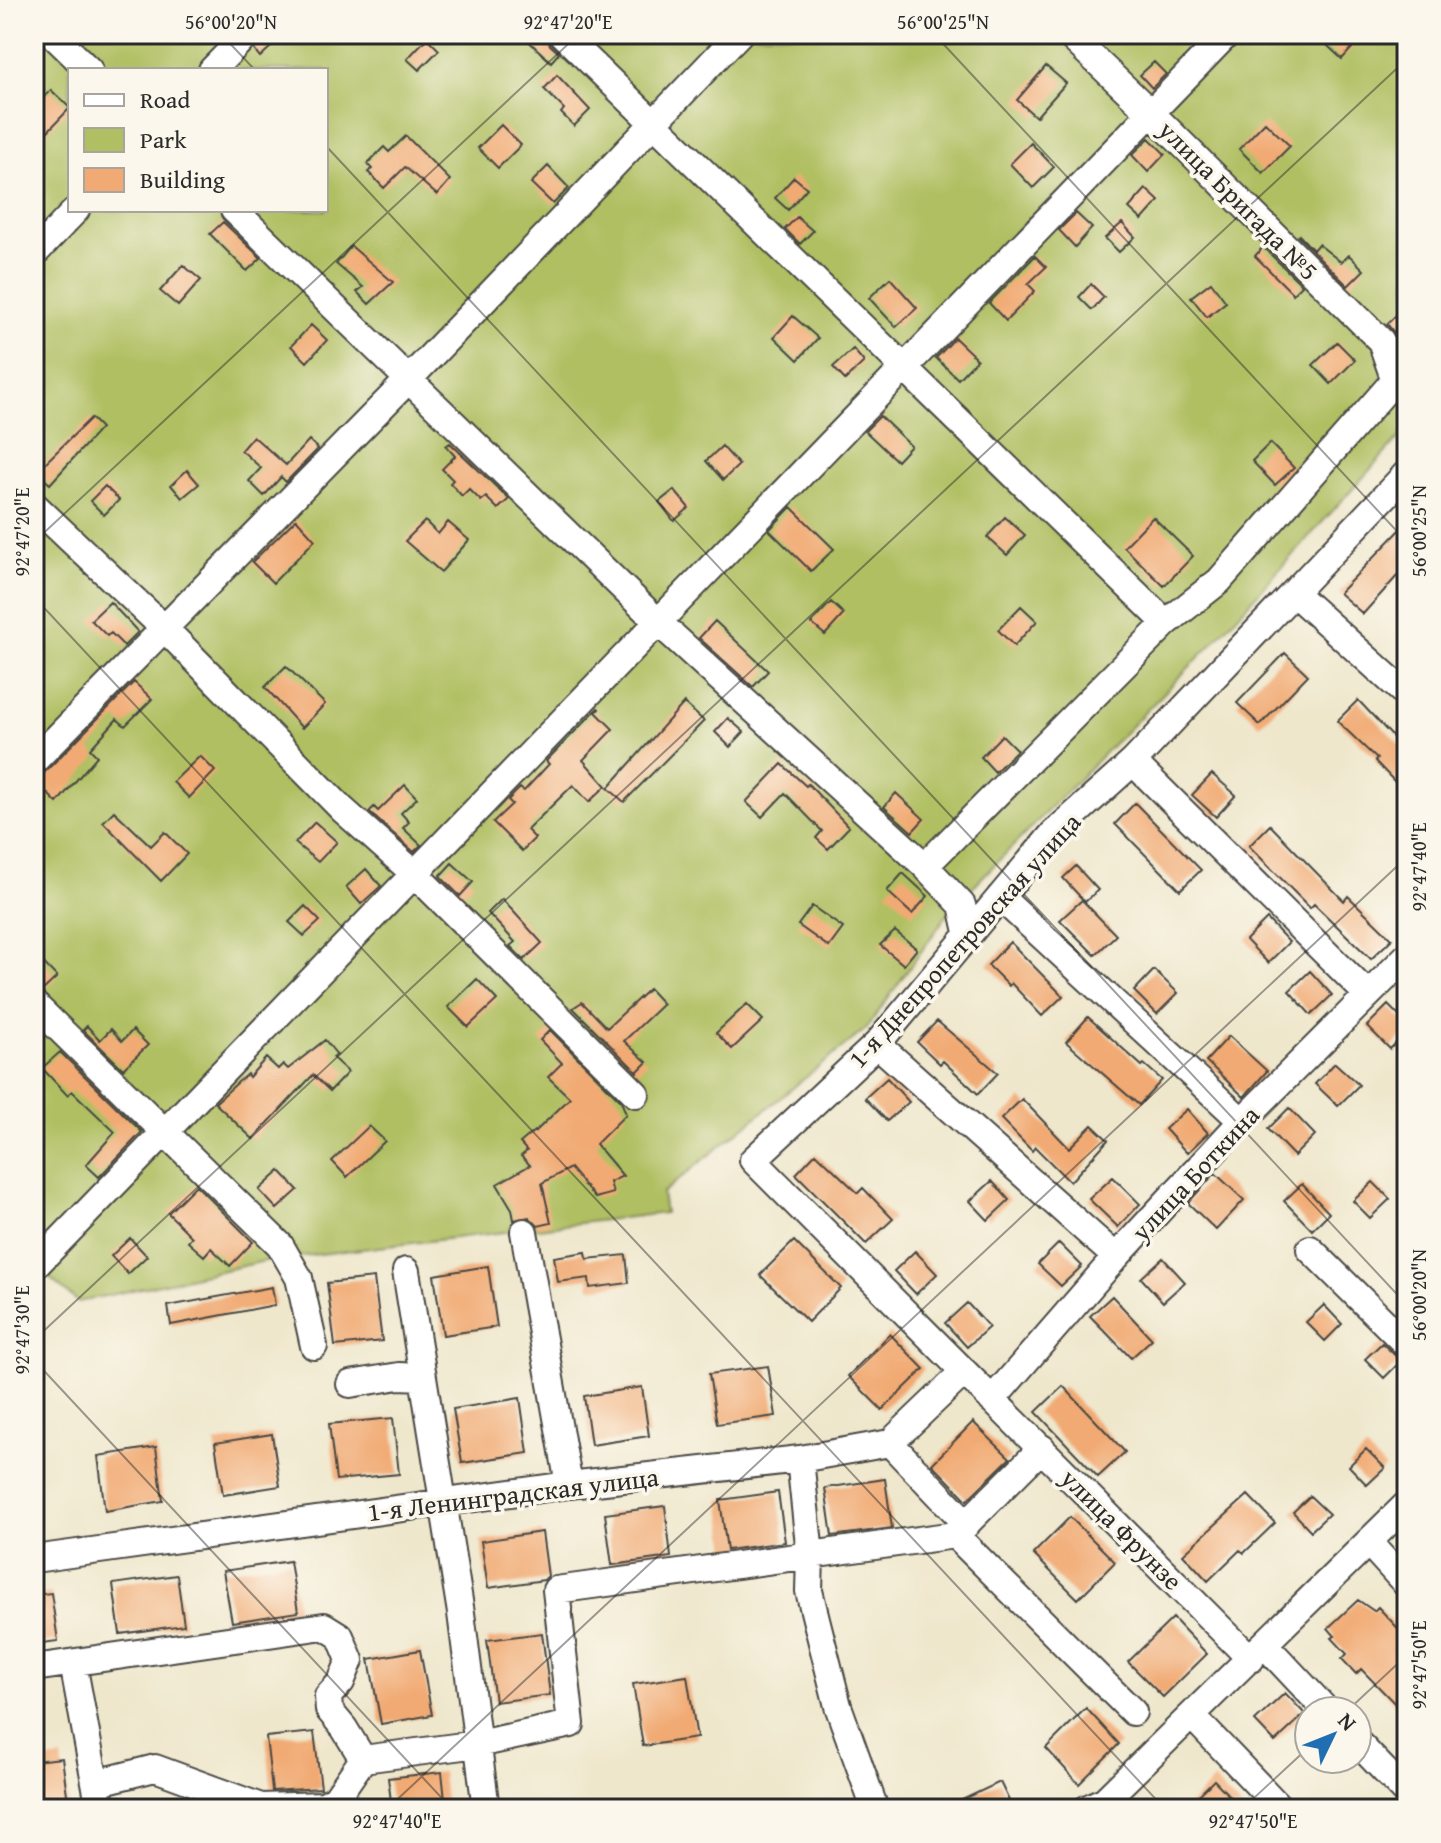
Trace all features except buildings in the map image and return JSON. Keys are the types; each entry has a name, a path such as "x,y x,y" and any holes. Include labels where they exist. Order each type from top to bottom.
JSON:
{"street":[{"path":"52,34 87,68"},
{"path":"214,68 247,34"},
{"path":"562,34 1166,623"},
{"path":"34,761 410,378 739,34"},
{"name":"улица Бригада №5","path":"1068,34 1381,341 1401,372"},
{"path":"38,1263 1227,34"},
{"path":"34,254 74,212"},
{"path":"236,212 658,622 925,866 962,905 968,932"},
{"path":"925,866 1166,623 1219,581 1401,372"},
{"name":"1-я Днепропетровская улица","path":"992,1400 753,1160 877,1044 1053,834 1133,762 1407,473"},
{"path":"34,505 165,629 342,809 416,875 636,1094"},
{"path":"1295,594 1407,695"},
{"path":"1133,762 1368,995"},
{"path":"1000,897 1242,1121"},
{"name":"улица Боткина","path":"992,1400 1116,1257 1242,1121 1407,956"},
{"path":"34,1004 280,1245 299,1278 314,1346"},
{"path":"877,1044 1116,1257"},
{"path":"524,1232 569,1485"},
{"path":"1310,1249 1407,1345"},
{"path":"406,1271 461,1613 486,1809"},
{"path":"964,1372 890,1443 961,1529 1133,1712"},
{"path":"350,1384 399,1376 423,1377"},
{"name":"улица Фрунзе","path":"992,1400 1258,1652 1308,1695"},
{"name":"1-я Ленинградская улица","path":"34,1559 569,1485 800,1459 890,1443"},
{"path":"73,1663 98,1796 155,1768 261,1807 324,1805 336,1798 363,1759 478,1744 571,1724 556,1590 810,1555 961,1529 1042,1448"},
{"path":"800,1459 810,1555 809,1591 838,1706 875,1809"},
{"path":"1086,1809 1105,1800 1407,1504"},
{"path":"1368,1542 1407,1585"},
{"path":"34,1668 324,1626 340,1636 350,1660 341,1682 328,1696 329,1710 363,1759"},
{"path":"1192,1716 1281,1809"},
{"path":"1373,1759 1407,1794"}],"green space":[{"path":"34,34 1407,34 1407,429 1209,647 952,908 866,1029 662,1193 665,1213 270,1260 78,1302 34,1265"}]}
